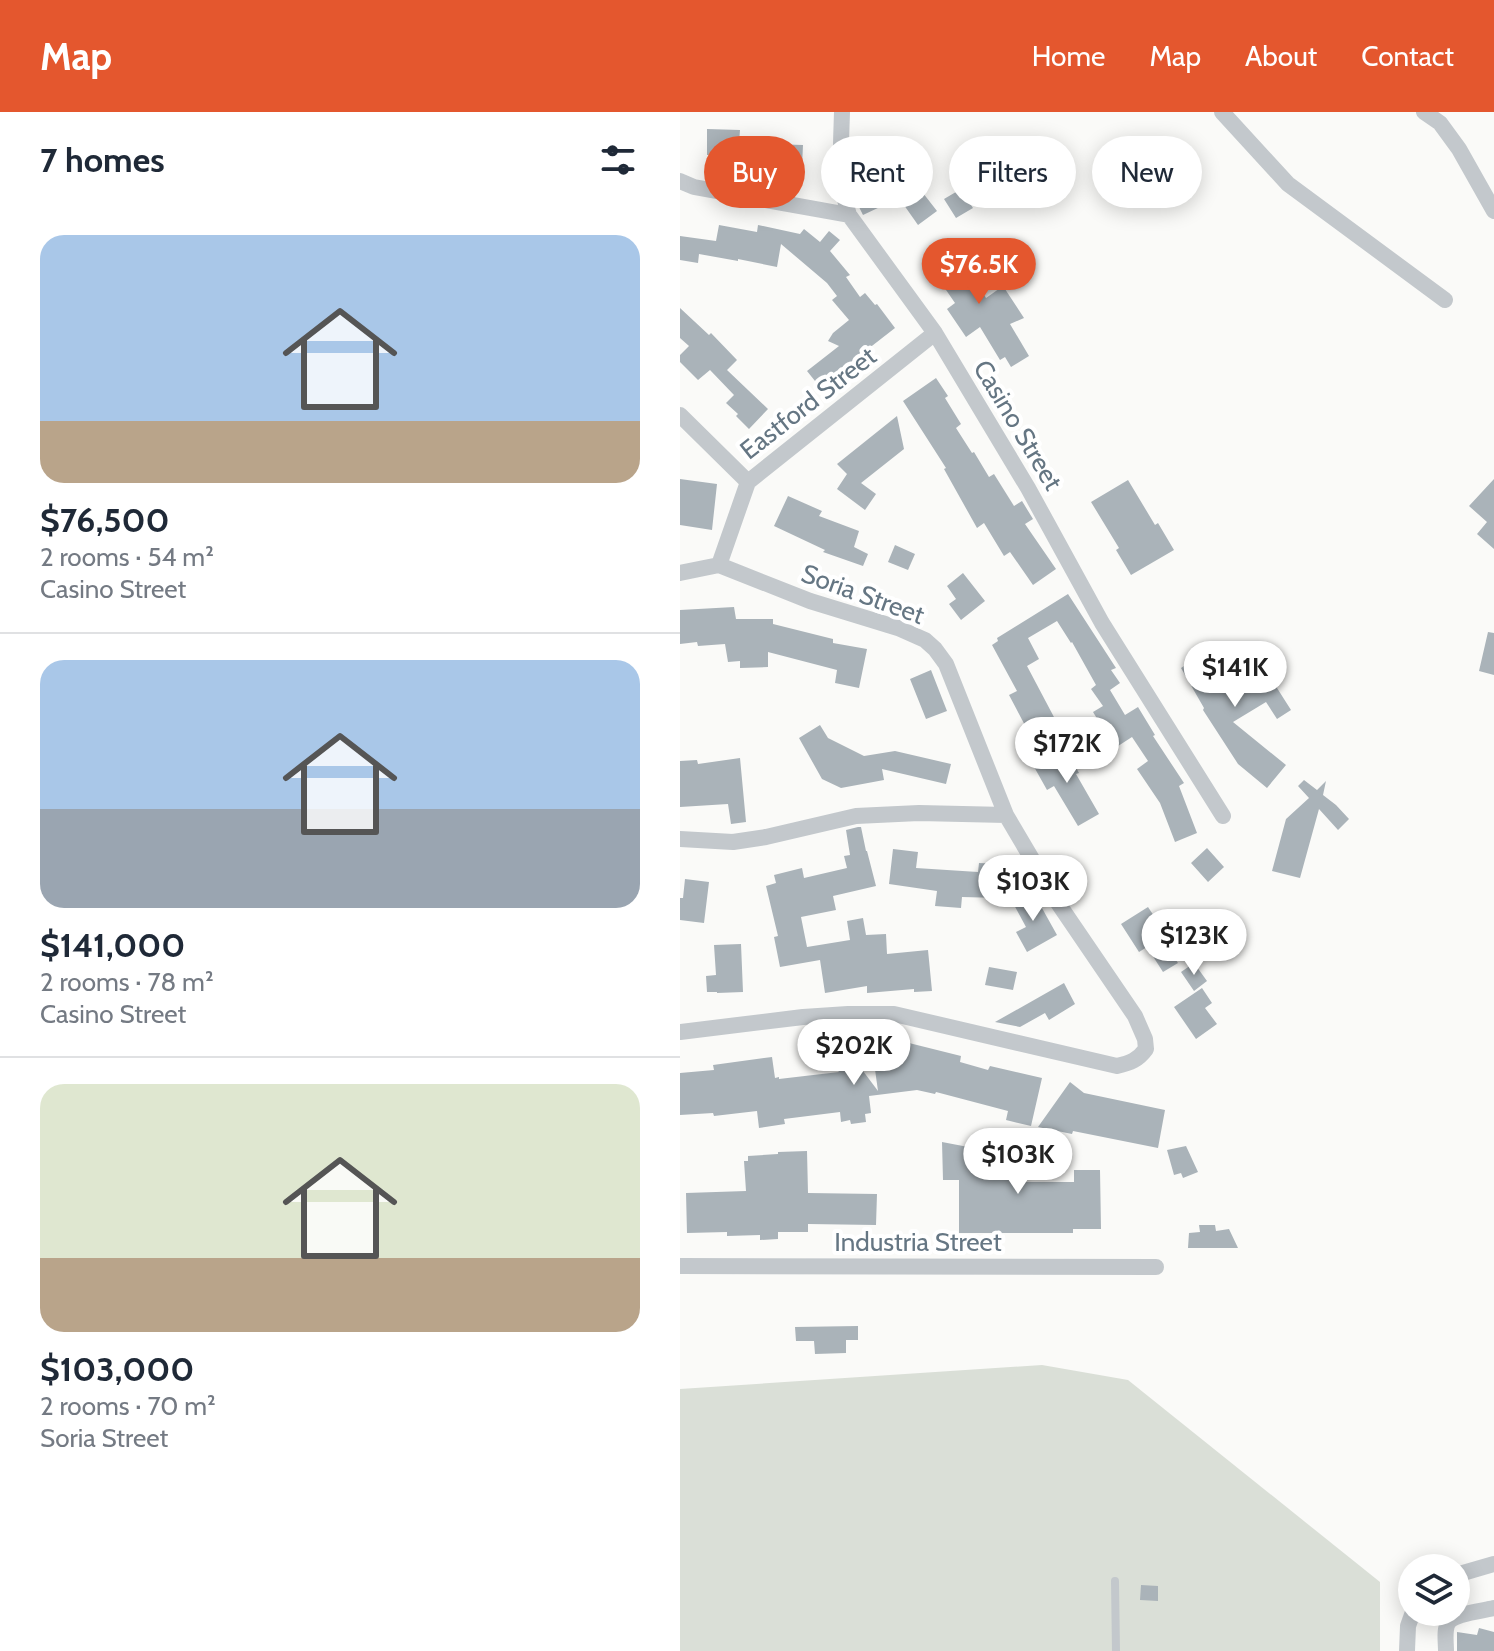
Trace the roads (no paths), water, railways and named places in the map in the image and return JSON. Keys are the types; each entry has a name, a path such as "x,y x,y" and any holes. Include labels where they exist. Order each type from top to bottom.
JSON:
{"street":[{"path":"680,181 694,187 849,215 843,197 840,164 842,112"},
{"path":"1222,112 1288,184 1445,300"},
{"path":"1424,112 1440,123 1459,149 1494,211"},
{"name":"Casino Street","path":"849,215 935,333 1028,488 1102,623 1223,816"},
{"name":"Eastford Street","path":"680,415 748,482 935,333"},
{"path":"680,573 719,565 748,482"},
{"name":"Soria Street","path":"680,1032 803,1017 894,1014 1117,1066 1132,1062 1146,1049 1135,1016 1058,903 1006,815 946,664 935,649 925,640 898,628 810,601 719,565"},
{"path":"680,839 733,842 856,816 919,813 1006,815"},
{"name":"Industria Street","path":"680,1266 1156,1267"},
{"path":"1470,1571 1494,1564"},
{"path":"1446,1651 1449,1620 1494,1608"},
{"path":"1407,1651 1408,1626"}],"lane":[{"path":"1115,1581 1116,1651"}]}
